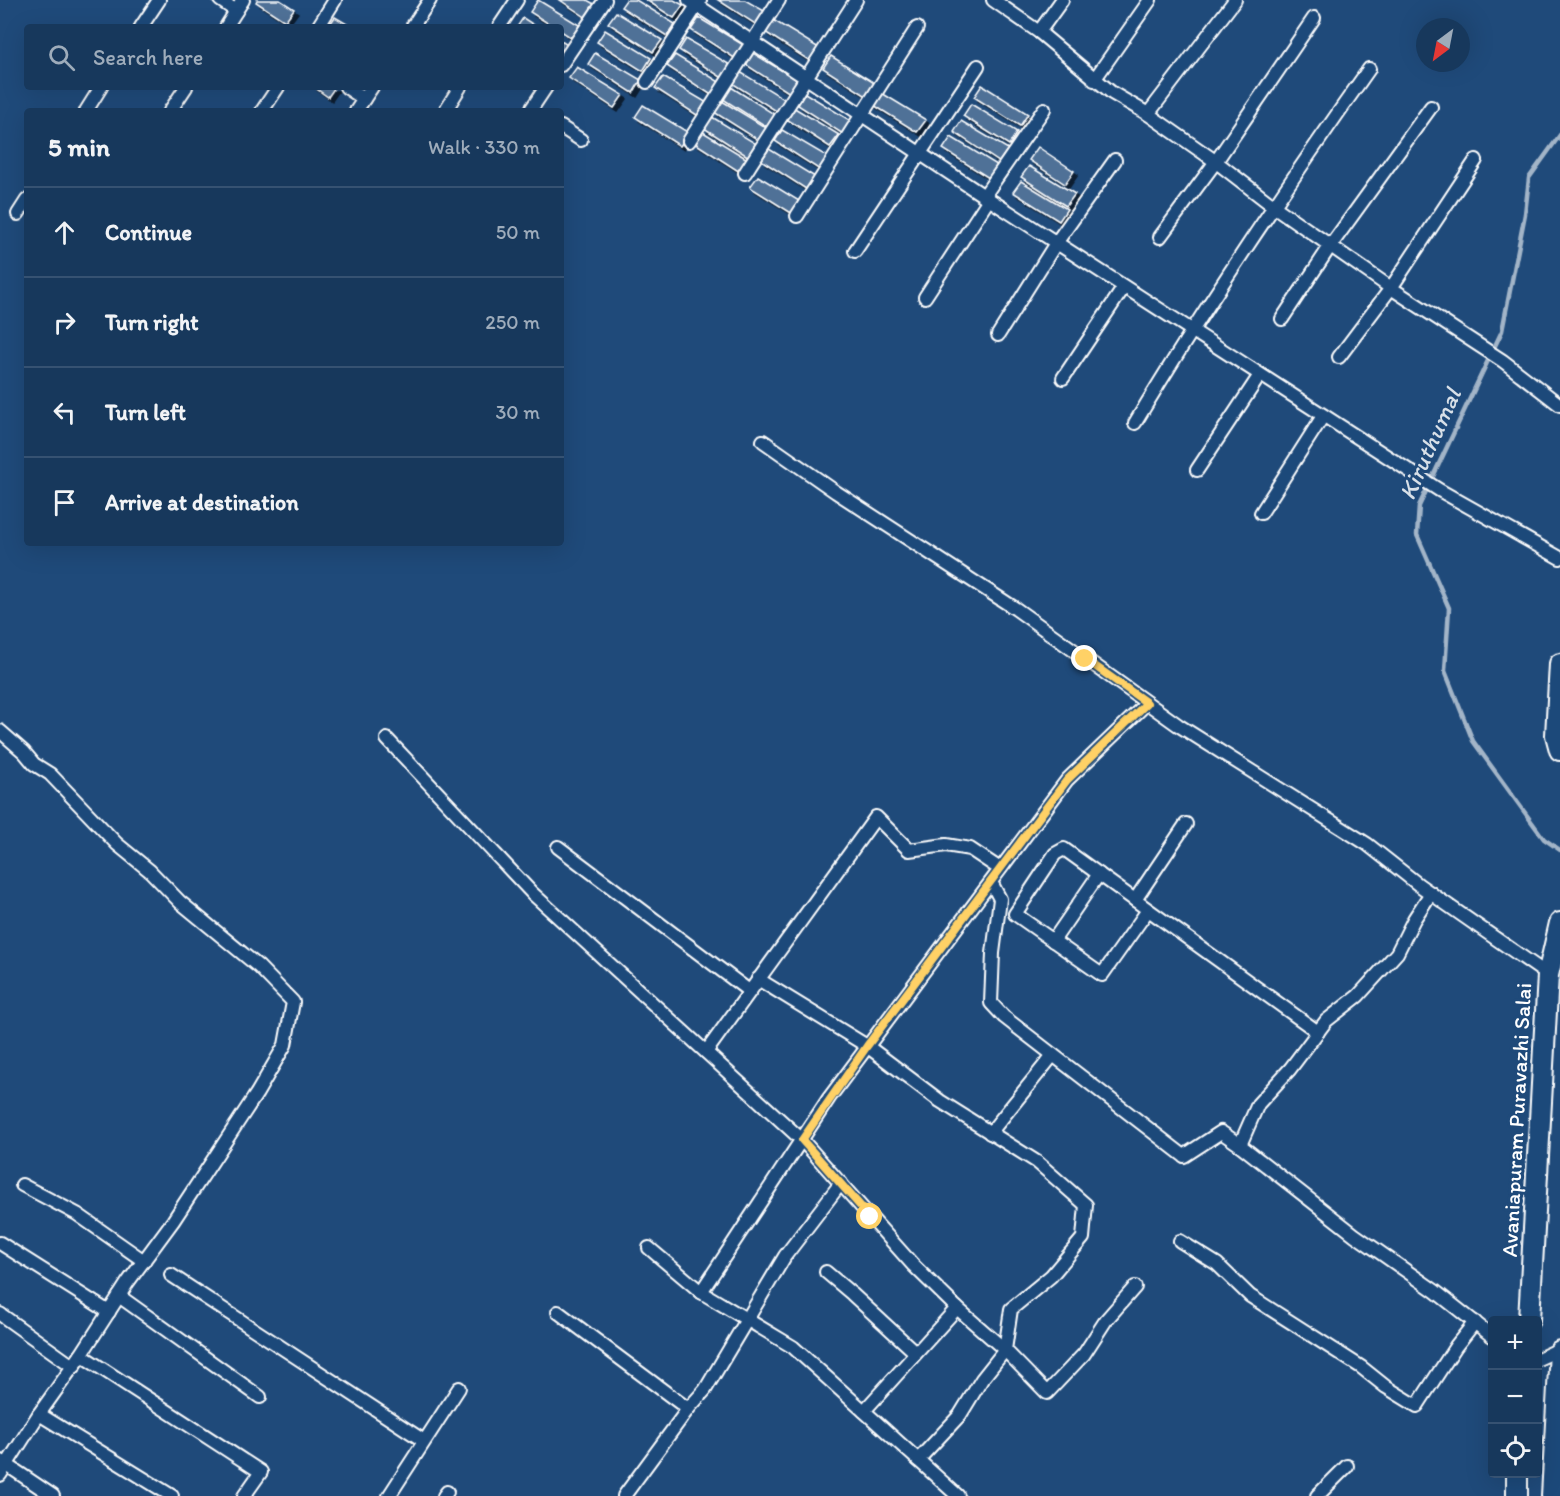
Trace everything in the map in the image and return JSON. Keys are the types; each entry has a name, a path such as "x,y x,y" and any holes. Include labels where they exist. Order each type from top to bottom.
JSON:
{"main road":[{"path":"1560,664 1556,735 1560,750"},
{"name":"Avaniapuram Puravazhi Salai","path":"1528,1316 1548,975 1560,923"},
{"path":"1551,1496 1560,1350"},
{"path":"1517,1478 1517,1496"}],"street":[{"path":"143,24 159,0"},
{"path":"220,0 240,5 228,24"},
{"path":"320,24 335,0"},
{"path":"414,24 430,0"},
{"path":"501,24 517,0"},
{"path":"564,61 605,0"},
{"path":"689,141 779,0"},
{"path":"745,173 856,0"},
{"path":"993,0 1039,32 1112,93 1148,114 1391,288 1503,361 1560,405"},
{"path":"1039,32 1062,0"},
{"path":"1094,80 1150,0"},
{"path":"1148,114 1235,0"},
{"path":"647,82 696,2 752,42 987,198 1323,416 1438,490 1560,558"},
{"path":"1160,237 1314,18"},
{"path":"797,216 917,28"},
{"path":"855,252 978,66"},
{"path":"1135,423 1191,330 1272,205 1369,69"},
{"path":"88,108 99,90"},
{"path":"172,108 184,90"},
{"path":"264,108 276,90"},
{"path":"350,90 364,99"},
{"path":"358,108 370,90"},
{"path":"447,108 458,90"},
{"path":"534,108 543,90"},
{"path":"1282,320 1331,245 1431,107"},
{"path":"925,297 1044,109"},
{"path":"564,129 581,140"},
{"path":"998,335 1056,243 1115,160"},
{"path":"1340,357 1391,288 1476,160"},
{"path":"18,214 24,205"},
{"path":"1063,378 1124,287"},
{"path":"1197,470 1260,375"},
{"path":"1261,513 1323,416"},
{"path":"763,441 836,492 1016,609 1178,725 1367,844 1431,893 1548,975"},
{"path":"701,1292 867,1046 1067,780 1147,703"},
{"path":"0,731 34,764 50,774 117,844 150,871 180,902 259,967 293,1002 285,1045 257,1094 173,1221 119,1296 74,1367 2,1466 53,1496"},
{"path":"387,739 532,893 802,1140 913,1264 957,1308 1005,1350 1047,1393 1084,1354 1106,1320 1135,1287"},
{"path":"706,1052 876,817 909,850 946,845 970,849 1000,869"},
{"path":"1135,900 1186,824"},
{"path":"558,847 750,991"},
{"path":"1148,910 1102,975 1015,914 1055,854 1064,849 1318,1032"},
{"path":"1053,941 1099,874"},
{"path":"991,882 1000,899 993,953 991,1003 1004,1017 1184,1156 1221,1132 1355,1235 1436,1292 1488,1333"},
{"path":"1240,1145 1258,1104 1290,1069 1326,1022 1358,996 1397,953 1414,919 1431,893"},
{"path":"758,979 898,1067 940,1101 1036,1162 1086,1204 1083,1238 1051,1276 1011,1309 1005,1350 982,1379 960,1416 918,1460"},
{"path":"990,1133 1053,1055"},
{"path":"624,1496 687,1409 705,1390 785,1256 842,1183"},
{"path":"22,1185 77,1214 144,1261"},
{"path":"1180,1241 1217,1264 1250,1296 1361,1367 1386,1388 1417,1406 1456,1346 1475,1322"},
{"path":"0,1243 109,1312"},
{"path":"649,1248 701,1292 793,1347 958,1496"},
{"path":"826,1272 915,1353"},
{"path":"171,1275 424,1441"},
{"path":"119,1296 261,1397"},
{"path":"864,1411 957,1308"},
{"path":"558,1312 687,1409"},
{"path":"0,1314 74,1367"},
{"path":"1542,1357 1560,1350"},
{"path":"81,1355 261,1472 244,1496"},
{"path":"389,1496 459,1388"},
{"path":"39,1414 172,1496"},
{"path":"1317,1496 1347,1466"}],"building":[{"path":"257,0 280,0 294,9 285,21 256,2"},
{"path":"538,0 584,28 575,40 564,33 564,24 549,24 530,12"},
{"path":"560,0 587,0 596,5 587,18"},
{"path":"626,0 636,0 675,24 667,36 621,7"},
{"path":"646,0 674,0 683,5 674,18"},
{"path":"718,0 745,0 766,12 757,25"},
{"path":"616,12 662,40 653,52 608,23"},
{"path":"335,17 347,24 330,24"},
{"path":"523,18 532,24 519,24"},
{"path":"699,18 745,46 736,59 691,30"},
{"path":"773,20 819,48 810,61 765,32"},
{"path":"605,30 651,58 643,71 597,42"},
{"path":"686,39 732,66 724,79 679,50"},
{"path":"564,43 569,46 564,54"},
{"path":"595,53 641,80 633,93 588,64"},
{"path":"753,53 799,81 790,93 745,64"},
{"path":"675,55 721,83 713,96 667,66"},
{"path":"831,56 876,84 868,97 823,68"},
{"path":"577,67 623,95 614,108 569,78"},
{"path":"740,72 786,100 778,112 732,83"},
{"path":"663,77 709,104 700,117 655,88"},
{"path":"982,85 1028,114 1020,126 974,97"},
{"path":"731,87 777,116 769,128 723,99"},
{"path":"318,90 333,90 328,97"},
{"path":"880,92 926,120 917,132 872,104"},
{"path":"805,93 851,121 843,134 798,105"},
{"path":"722,101 768,129 760,141 714,112"},
{"path":"971,104 1017,132 1009,145 963,116"},
{"path":"643,105 689,133 680,146 635,117"},
{"path":"793,107 839,135 830,147 785,118"},
{"path":"712,117 758,145 749,157 704,128"},
{"path":"961,121 1008,149 999,162 954,132"},
{"path":"782,130 828,157 820,170 775,141"},
{"path":"703,132 749,160 740,172 695,143"},
{"path":"951,137 997,165 989,178 943,149"},
{"path":"1038,147 1074,171 1065,184 1029,160"},
{"path":"769,149 815,177 806,189 761,160"},
{"path":"1029,166 1075,194 1066,206 1021,177"},
{"path":"758,176 804,204 796,216 750,187"},
{"path":"1021,181 1067,209 1059,221 1013,192"}],"waterway":[{"name":"Kiruthumal","path":"1560,135 1529,178 1525,214 1502,331 1419,506 1417,535 1449,608 1445,671 1473,741 1544,839 1560,850"}],"route":[{"path":"870,1217 802,1140 867,1046 1067,780 1147,703 1085,659"}]}
